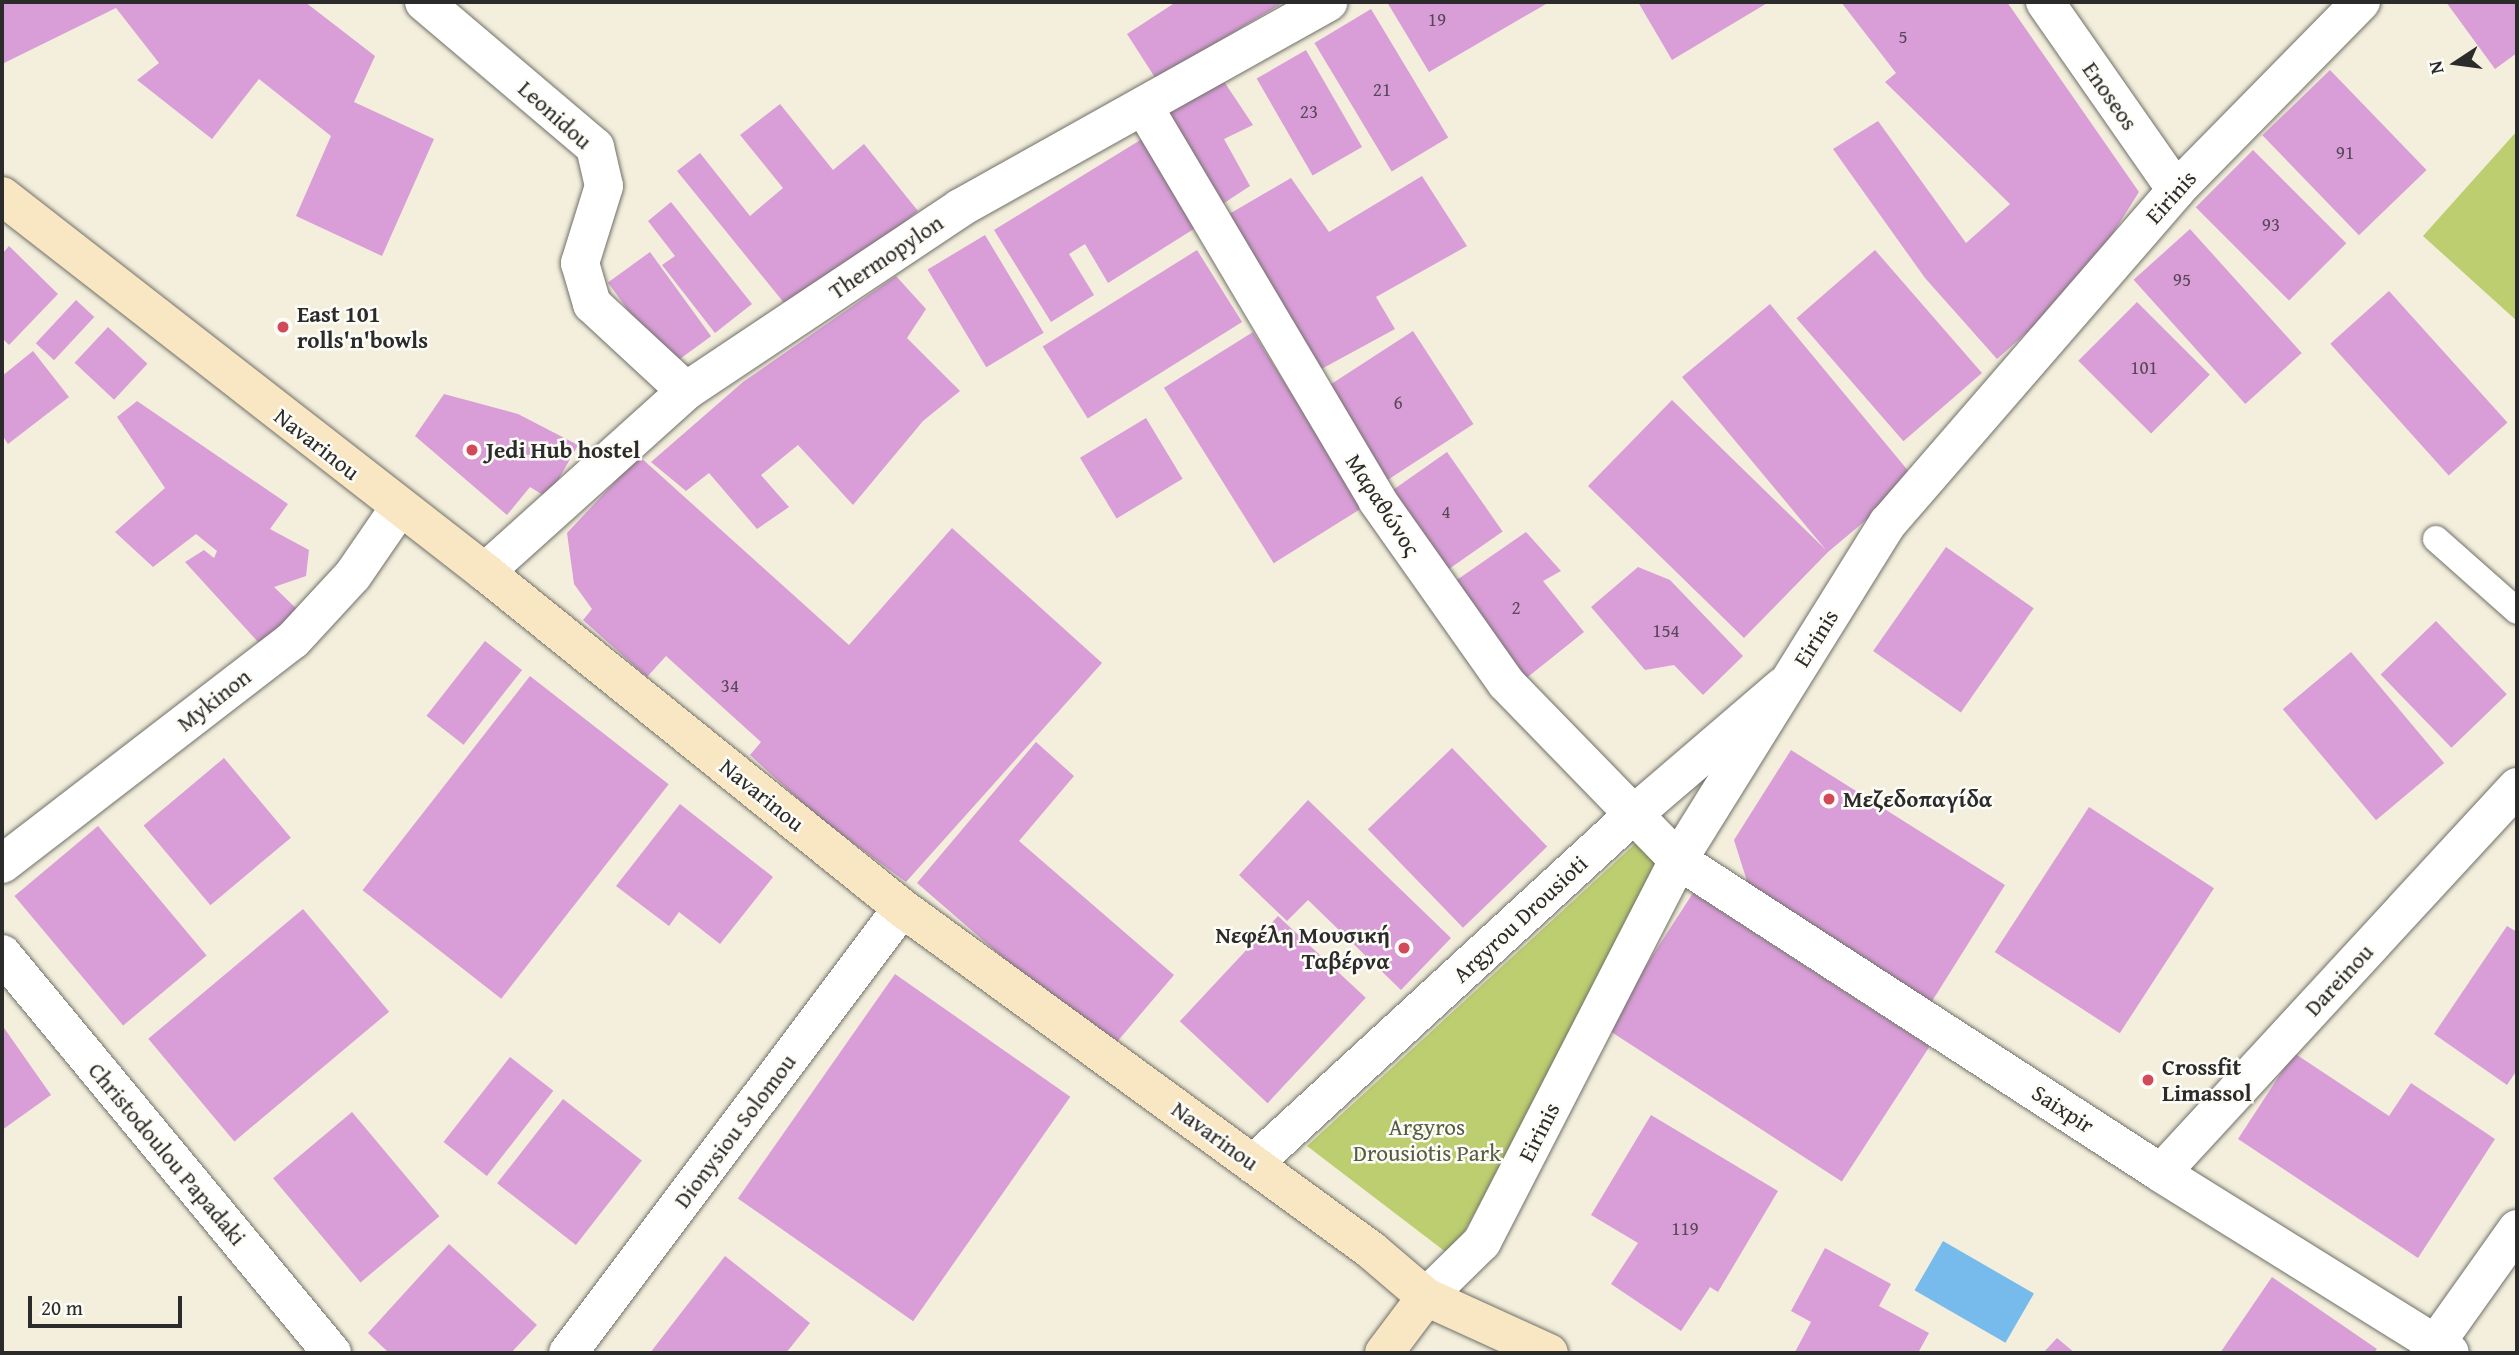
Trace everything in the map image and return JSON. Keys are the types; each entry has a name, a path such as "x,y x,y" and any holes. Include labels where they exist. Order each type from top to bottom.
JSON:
{"main road":[{"name":"Navarinou","path":"2,196 399,509 485,572 902,908 1371,1250 1426,1297 1549,1353"},
{"name":"Eirinis","path":"1384,1353 1426,1297"}],"street":[{"name":"Leonidou","path":"424,2 595,147 604,186 580,263 592,304 686,391"},
{"name":"Thermopylon","path":"485,572 686,391 960,208 1328,2"},
{"name":"Enoseos","path":"2045,2 2176,190"},
{"name":"Eirinis","path":"1426,1297 1482,1242 1678,860 1888,523 2176,190 2361,2"},
{"name":"Μαραθώνος","path":"1144,107 1392,522 1506,683 1678,860"},
{"name":"Mykinon","path":"2,864 293,640 353,575 399,509"},
{"name":"Argyrou Drousioti","path":"1253,1164 1634,814 1791,680"},
{"name":"Dareinou","path":"2161,1173 2517,787"},
{"name":"Saixpir","path":"1678,860 2438,1350"},
{"name":"Dionysiou Solomou","path":"568,1353 902,908"},
{"name":"Christodoulou Papadaki","path":"2,954 332,1353"},
{"path":"2438,1350 2517,1229"}],"lane":[{"path":"2436,539 2517,611"}],"green space":[{"path":"2517,131 2517,321 2423,236"},
{"name":"Argyros Drousiotis Park","path":"1636,843 1665,866 1451,1256 1307,1146"}],"water":[{"path":"1943,1241 2034,1294 2005,1343 1914,1290"}],"building":[{"path":"2,2 305,2 375,56 354,102 434,139 382,256 296,216 331,136 259,79 212,139 137,80 159,63 116,8 2,64"},
{"path":"1176,2 1284,2 1156,79 1127,34"},
{"path":"1387,2 1544,2 1546,4 1429,72"},
{"path":"1638,2 1769,2 1672,60"},
{"path":"1841,2 2007,2 2139,192 2081,284 1997,359 1925,278 1833,149 1878,121 1966,243 2010,204 1885,82 1896,73"},
{"path":"2446,2 2517,2 2517,53 2495,69"},
{"path":"1371,9 1448,138 1392,172 1314,43"},
{"path":"1306,50 1362,147 1313,175 1257,78"},
{"path":"2330,70 2427,170 2359,235 2262,135"},
{"path":"1223,80 1253,125 1224,139 1250,186 1218,207 1167,112"},
{"path":"780,104 833,170 864,144 918,211 793,314 677,171 700,153 750,216 783,188 740,135"},
{"path":"1142,139 1197,227 1108,283 1085,244 1069,254 1094,295 1051,322 994,230"},
{"path":"2253,150 2346,243 2289,301 2196,207"},
{"path":"1422,176 1467,246 1376,297 1395,329 1314,373 1224,217 1291,178 1329,232"},
{"path":"671,202 752,304 715,333 662,265 675,256 648,221"},
{"path":"2190,229 2302,353 2245,404 2134,280"},
{"path":"985,235 1044,333 986,367 928,270"},
{"path":"9,246 58,294 9,345 2,338 2,254"},
{"path":"1197,250 1242,322 1088,419 1043,346"},
{"path":"1875,250 1982,373 1903,441 1797,318"},
{"path":"650,252 711,336 669,367 608,283"},
{"path":"896,276 926,309 907,338 960,391 923,421 853,505 798,445 761,475 789,507 757,529 709,473 686,491 651,462 743,382"},
{"path":"2389,291 2507,423 2449,475 2330,344"},
{"path":"76,300 94,317 54,360 36,343"},
{"path":"2137,302 2210,375 2151,434 2078,361"},
{"path":"1770,304 1915,479 1828,552 1744,638 1588,486 1672,400 1826,550 1682,377"},
{"path":"108,327 147,364 114,400 75,363"},
{"path":"1413,331 1473,424 1388,480 1327,387"},
{"path":"1253,332 1363,508 1274,563 1164,388"},
{"path":"33,351 69,397 8,444 2,435 2,376"},
{"path":"444,394 518,414 578,445 548,498 530,487 507,515 415,436"},
{"path":"137,401 288,504 270,529 309,550 306,576 274,587 302,614 259,643 185,562 204,550 214,558 217,551 196,534 153,567 115,532 165,488 117,417"},
{"path":"1146,418 1183,479 1117,519 1080,458"},
{"path":"1447,452 1503,531 1445,572 1390,492"},
{"path":"639,456 849,645 952,528 1102,663 906,882 818,817 750,755 761,742 666,656 647,677 583,620 592,609 574,584 567,533"},
{"path":"1526,532 1561,571 1543,581 1584,632 1519,684 1451,584"},
{"path":"1946,547 2034,608 1961,712 1873,651"},
{"path":"1638,567 1670,580 1743,656 1703,695 1674,665 1645,670 1591,607"},
{"path":"2436,621 2507,694 2451,748 2381,674"},
{"path":"485,641 522,670 464,745 427,716"},
{"path":"2351,652 2444,763 2376,820 2283,709"},
{"path":"530,676 669,784 501,999 363,890"},
{"path":"1036,742 1074,776 1019,841 1174,975 1110,1050 917,883"},
{"path":"1452,748 1547,847 1463,928 1368,829"},
{"path":"1791,750 2005,885 1929,1006 1752,897 1734,840"},
{"path":"224,758 291,838 210,905 144,825"},
{"path":"1308,800 1451,938 1401,990 1308,900 1287,921 1239,875"},
{"path":"680,804 773,877 720,944 679,912 669,926 616,886"},
{"path":"2089,807 2214,888 2120,1033 1995,952"},
{"path":"98,826 207,955 123,1026 15,896"},
{"path":"1693,893 1930,1047 1842,1182 1605,1028"},
{"path":"303,909 389,1012 234,1141 148,1039"},
{"path":"1278,916 1366,998 1268,1103 1180,1021"},
{"path":"2507,926 2517,932 2517,1070 2507,1085 2434,1034"},
{"path":"895,974 1070,1097 913,1321 738,1198"},
{"path":"2,1025 51,1095 2,1130"},
{"path":"2294,1053 2389,1116 2411,1083 2495,1139 2418,1258 2238,1139"},
{"path":"510,1057 553,1091 487,1176 444,1142"},
{"path":"563,1099 642,1161 576,1245 497,1183"},
{"path":"352,1112 439,1216 361,1282 273,1178"},
{"path":"1651,1115 1778,1191 1718,1292 1710,1287 1681,1331 1611,1284 1638,1243 1591,1215"},
{"path":"449,1244 537,1325 511,1353 389,1353 368,1333"},
{"path":"1825,1248 1891,1284 1879,1306 1929,1333 1918,1353 1795,1352 1811,1322 1791,1311"},
{"path":"725,1256 810,1323 786,1353 650,1353"},
{"path":"2272,1277 2377,1349 2374,1353 2220,1353"},
{"path":"2057,1338 2075,1353 2043,1353"}],"place":[{"name":"East 101 rolls'n'bowls","path":"283,327"},
{"name":"Jedi Hub hostel","path":"472,450"},
{"name":"Μεζεδοπαγίδα","path":"1829,799"},
{"name":"Νεφέλη Μουσική Ταβέρνα","path":"1404,948"},
{"name":"Crossfit Limassol","path":"2148,1080"}]}
